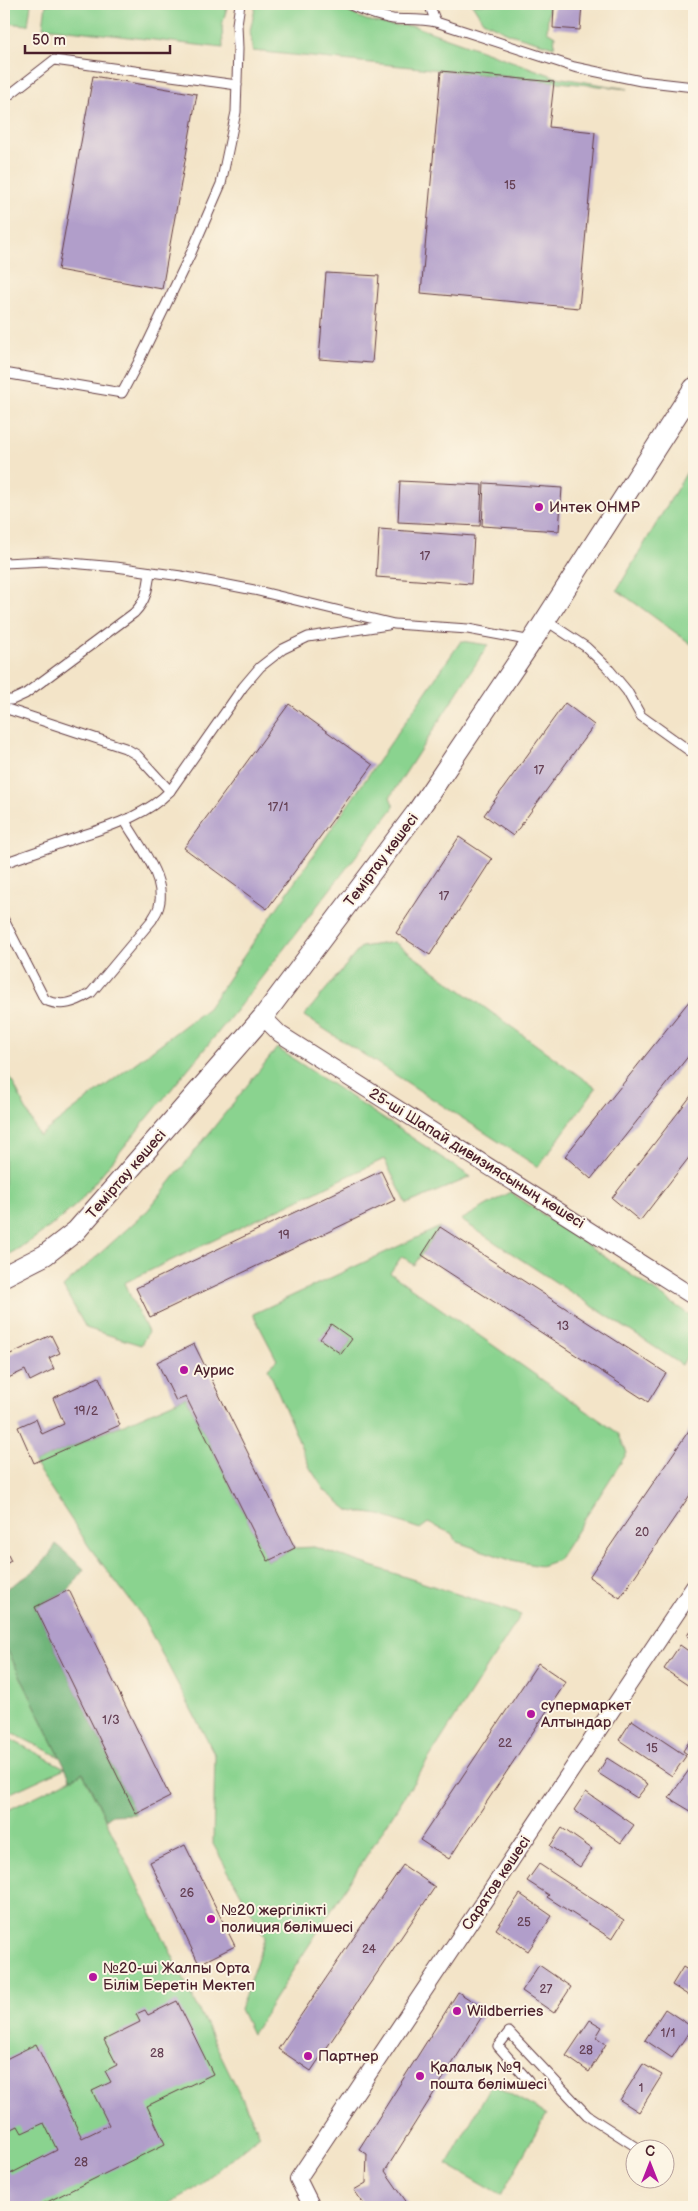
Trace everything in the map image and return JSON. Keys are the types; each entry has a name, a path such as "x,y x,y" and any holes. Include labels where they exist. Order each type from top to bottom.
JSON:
{"street":[{"name":"Теміртау көшесі","path":"4,1276 45,1255 76,1231 263,1017 420,810 546,620 694,388"},
{"name":"25-ші Шапай дивизиясының көшесі","path":"263,1017 280,1034 510,1178 694,1297"},
{"name":"Саратов көшесі","path":"312,2207 298,2179 694,1587"}],"lane":[{"path":"4,373 122,392 192,253 221,184 236,112 236,24 240,4"},
{"path":"348,4 379,16 393,19 422,19 436,22 574,67 641,81 694,87"},
{"path":"429,4 436,22"},
{"path":"4,99 54,60 237,85"},
{"path":"4,563 47,561 150,572 254,590 394,624 468,629 532,641"},
{"path":"4,700 12,700 25,694 134,613 142,604 148,591 150,572"},
{"path":"546,620 586,647 607,667 627,691 641,716 694,754"},
{"path":"4,863 125,821 150,808 170,792 243,687 260,667 283,649 308,637 394,624"},
{"path":"4,708 125,748 137,755 170,792"},
{"path":"4,920 46,1000 54,1004 68,1004 79,1001 91,992 152,920 159,907 161,892 158,877 125,821"},
{"path":"528,2080 498,2046 510,2032 587,2115 626,2140"}],"green space":[{"path":"4,4 31,4 28,25 4,23"},
{"path":"46,4 228,4 222,25 223,48 43,27"},
{"path":"256,4 330,4 366,20 389,25 414,26 556,77 628,89 253,51 250,31"},
{"path":"365,4 402,4 398,8 383,9"},
{"path":"472,4 549,4 547,31 555,36 554,47 510,34 483,21"},
{"path":"694,460 694,646 617,590"},
{"path":"461,641 488,645 390,797 394,807 234,1013 77,1204 42,1233 4,1257 4,1064 39,1136 208,1008"},
{"path":"394,942 596,1088 538,1167 304,1016 361,947"},
{"path":"277,1048 471,1177 407,1204 384,1159 124,1283 148,1332 141,1345 86,1328 63,1287 148,1210"},
{"path":"510,1192 694,1318 694,1343 682,1365 461,1220"},
{"path":"440,1227 414,1265 402,1256 390,1273 618,1433 627,1453 558,1560 540,1566 507,1559 457,1542 453,1534 428,1523 420,1529 380,1515 350,1511 325,1491 310,1468 268,1368 277,1360 253,1314","holes":["331,1324 352,1339 342,1354 320,1339"]},
{"path":"186,1397 268,1561 295,1548 314,1547 521,1615 252,2034 240,2009 265,1937 213,1844 215,1755 142,1616 90,1548 34,1463"},
{"path":"56,1544 84,1569 69,1590 35,1607 136,1814 111,1815 106,1819 83,1773 71,1779 4,1643 4,1590 40,1566"},
{"path":"4,1643 60,1757 4,1729"},
{"path":"4,1736 65,1768 4,1796"},
{"name":"№20-ші Жалпы Орта Білім Беретін Мектеп","path":"83,1773 260,2135 193,2190 163,2207 4,2207 4,1812"},
{"path":"492,2084 546,2114 501,2195 447,2164"}],"building":[{"path":"554,4 582,4 580,30 553,28"},
{"path":"441,71 554,82 549,127 595,132 579,308 421,293"},
{"path":"93,76 197,94 162,289 58,270"},
{"path":"326,273 379,276 372,363 319,359"},
{"path":"400,481 482,485 480,526 398,522"},
{"path":"484,483 562,488 559,531 482,526"},
{"path":"379,529 474,536 471,584 376,577"},
{"path":"565,703 594,725 513,836 484,815"},
{"path":"289,704 373,765 267,909 184,848"},
{"path":"459,837 492,859 430,955 396,933"},
{"path":"694,995 694,1049 591,1179 565,1156"},
{"path":"694,1092 694,1151 640,1221 612,1198"},
{"path":"381,1171 395,1200 150,1317 136,1288"},
{"path":"440,1227 666,1373 648,1402 422,1255"},
{"path":"331,1324 352,1339 341,1354 320,1339"},
{"path":"51,1335 60,1353 49,1358 54,1369 30,1381 25,1370 4,1380 4,1357"},
{"path":"194,1344 295,1548 268,1561 186,1397 176,1401 157,1362"},
{"path":"99,1377 120,1425 34,1463 18,1427 36,1419 42,1434 64,1424 53,1398"},
{"path":"694,1423 694,1489 620,1598 589,1577"},
{"path":"4,1547 11,1561 4,1565"},
{"path":"69,1590 170,1797 136,1814 35,1607"},
{"path":"694,1624 694,1641 687,1636"},
{"path":"680,1645 694,1655 694,1677 689,1686 664,1669"},
{"path":"538,1663 566,1682 449,1859 420,1840"},
{"path":"632,1720 686,1756 672,1776 619,1740"},
{"path":"694,1734 694,1759 683,1751"},
{"path":"607,1758 648,1784 637,1798 598,1773"},
{"path":"694,1763 694,1813 669,1798"},
{"path":"586,1792 634,1825 621,1843 574,1810"},
{"path":"562,1828 592,1849 580,1867 550,1846"},
{"path":"185,1845 235,1946 199,1964 150,1862"},
{"path":"539,1864 624,1920 612,1939 547,1897 549,1895 527,1881"},
{"path":"403,1865 435,1887 311,2071 278,2049"},
{"path":"520,1894 552,1916 528,1951 496,1929"},
{"path":"539,1965 571,1987 554,2013 522,1991"},
{"path":"683,1967 694,1974 694,1999 672,1985"},
{"path":"458,1992 486,2010 385,2171 410,2207 366,2207 354,2190 366,2183 367,2154 359,2149"},
{"path":"177,2001 213,2074 147,2106 165,2144 37,2207 4,2207 4,2160 10,2174 57,2150 44,2123 22,2133 18,2126 4,2133 4,2060 36,2044 82,2138 109,2125 92,2091 111,2082 105,2071 117,2065 104,2040 140,2022 136,2014 145,2010 148,2015"},
{"path":"665,2009 692,2027 672,2058 645,2040"},
{"path":"590,2020 602,2027 596,2037 606,2044 589,2072 566,2056"},
{"path":"643,2064 662,2075 639,2112 620,2100"}],"place":[{"name":"Интек ОНМР","path":"539,507"},
{"name":"Аурис","path":"184,1370"},
{"name":"супермаркет Алтындар","path":"531,1714"},
{"name":"№20 жергілікті полиция бөлімшесі","path":"211,1919"},
{"name":"№20-ші Жалпы Орта Білім Беретін Мектеп","path":"93,1977"},
{"name":"Wildberries","path":"457,2011"},
{"name":"Партнер","path":"308,2056"},
{"name":"Қалалық №9 пошта бөлімшесі","path":"420,2076"}]}
